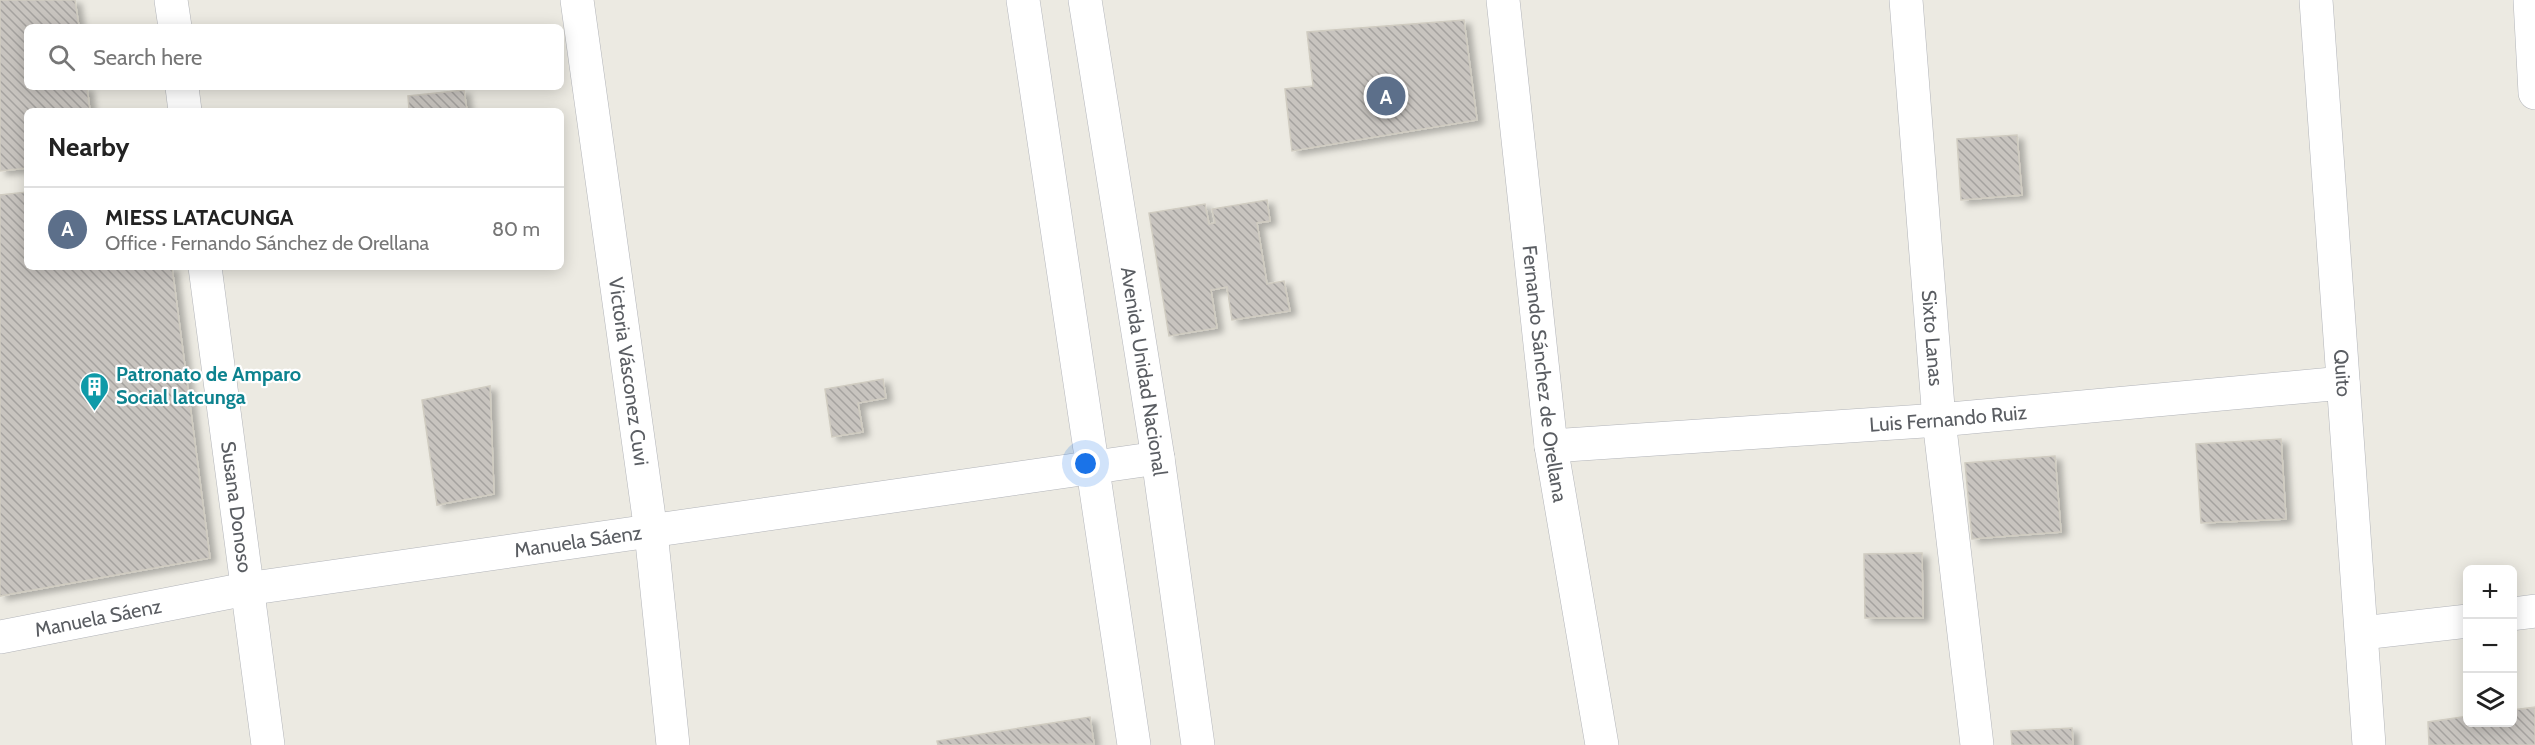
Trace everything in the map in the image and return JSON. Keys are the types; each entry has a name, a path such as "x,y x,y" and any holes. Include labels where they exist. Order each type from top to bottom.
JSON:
{"street":[{"path":"171,0 175,24"},
{"name":"Victoria Vásconez Cuvi","path":"577,0 651,532 673,745"},
{"path":"1023,0 1134,745"},
{"name":"Avenida Unidad Nacional","path":"1085,0 1158,458 1198,745"},
{"name":"Fernando Sánchez de Orellana","path":"1503,0 1551,446 1602,745"},
{"name":"Sixto Lanas","path":"1906,0 1939,420 1977,745"},
{"name":"Quito","path":"2316,0 2369,745"},
{"path":"2530,0 2535,93"},
{"path":"182,90 185,108"},
{"name":"Susana Donoso","path":"205,270 268,745"},
{"name":"Luis Fernando Ruiz","path":"1551,446 1939,420 2343,383"},
{"name":"Manuela Sáenz","path":"0,637 246,589 1158,458"},
{"path":"2517,613 2535,611"},
{"path":"2362,633 2463,622"}],"building":[{"path":"0,0 75,0 79,24 24,24 24,90 87,90 90,108 24,108 24,168 0,171"},
{"path":"1464,20 1477,120 1292,151 1285,89 1313,86 1307,32"},
{"path":"464,90 467,108 409,108 408,96"},
{"path":"2017,135 2022,195 1961,200 1957,139"},
{"name":"Patronato de Amparo Social latcunga","path":"24,192 24,270 172,270 210,558 0,596 0,195"},
{"path":"1267,200 1270,221 1257,223 1267,284 1284,281 1290,311 1232,320 1227,287 1211,290 1217,328 1169,336 1149,213 1205,204 1209,224 1215,223 1212,209"},
{"path":"883,379 886,398 858,403 863,432 832,437 825,389"},
{"path":"490,386 494,494 437,505 422,400"},
{"path":"2281,439 2286,519 2201,523 2196,444"},
{"path":"2055,456 2061,532 1972,539 1965,463"},
{"path":"1922,553 1923,618 1865,618 1864,554"},
{"path":"2535,707 2535,745 2429,745 2428,722 2463,717 2463,727 2517,727 2517,709"},
{"path":"1090,717 1094,744 938,745 937,741"},
{"path":"2072,728 2073,745 2012,745 2011,731"}],"place":[{"name":"MIESS LATACUNGA","path":"1386,96"},
{"name":"Patronato de Amparo Social latcunga","path":"95,412"}]}
